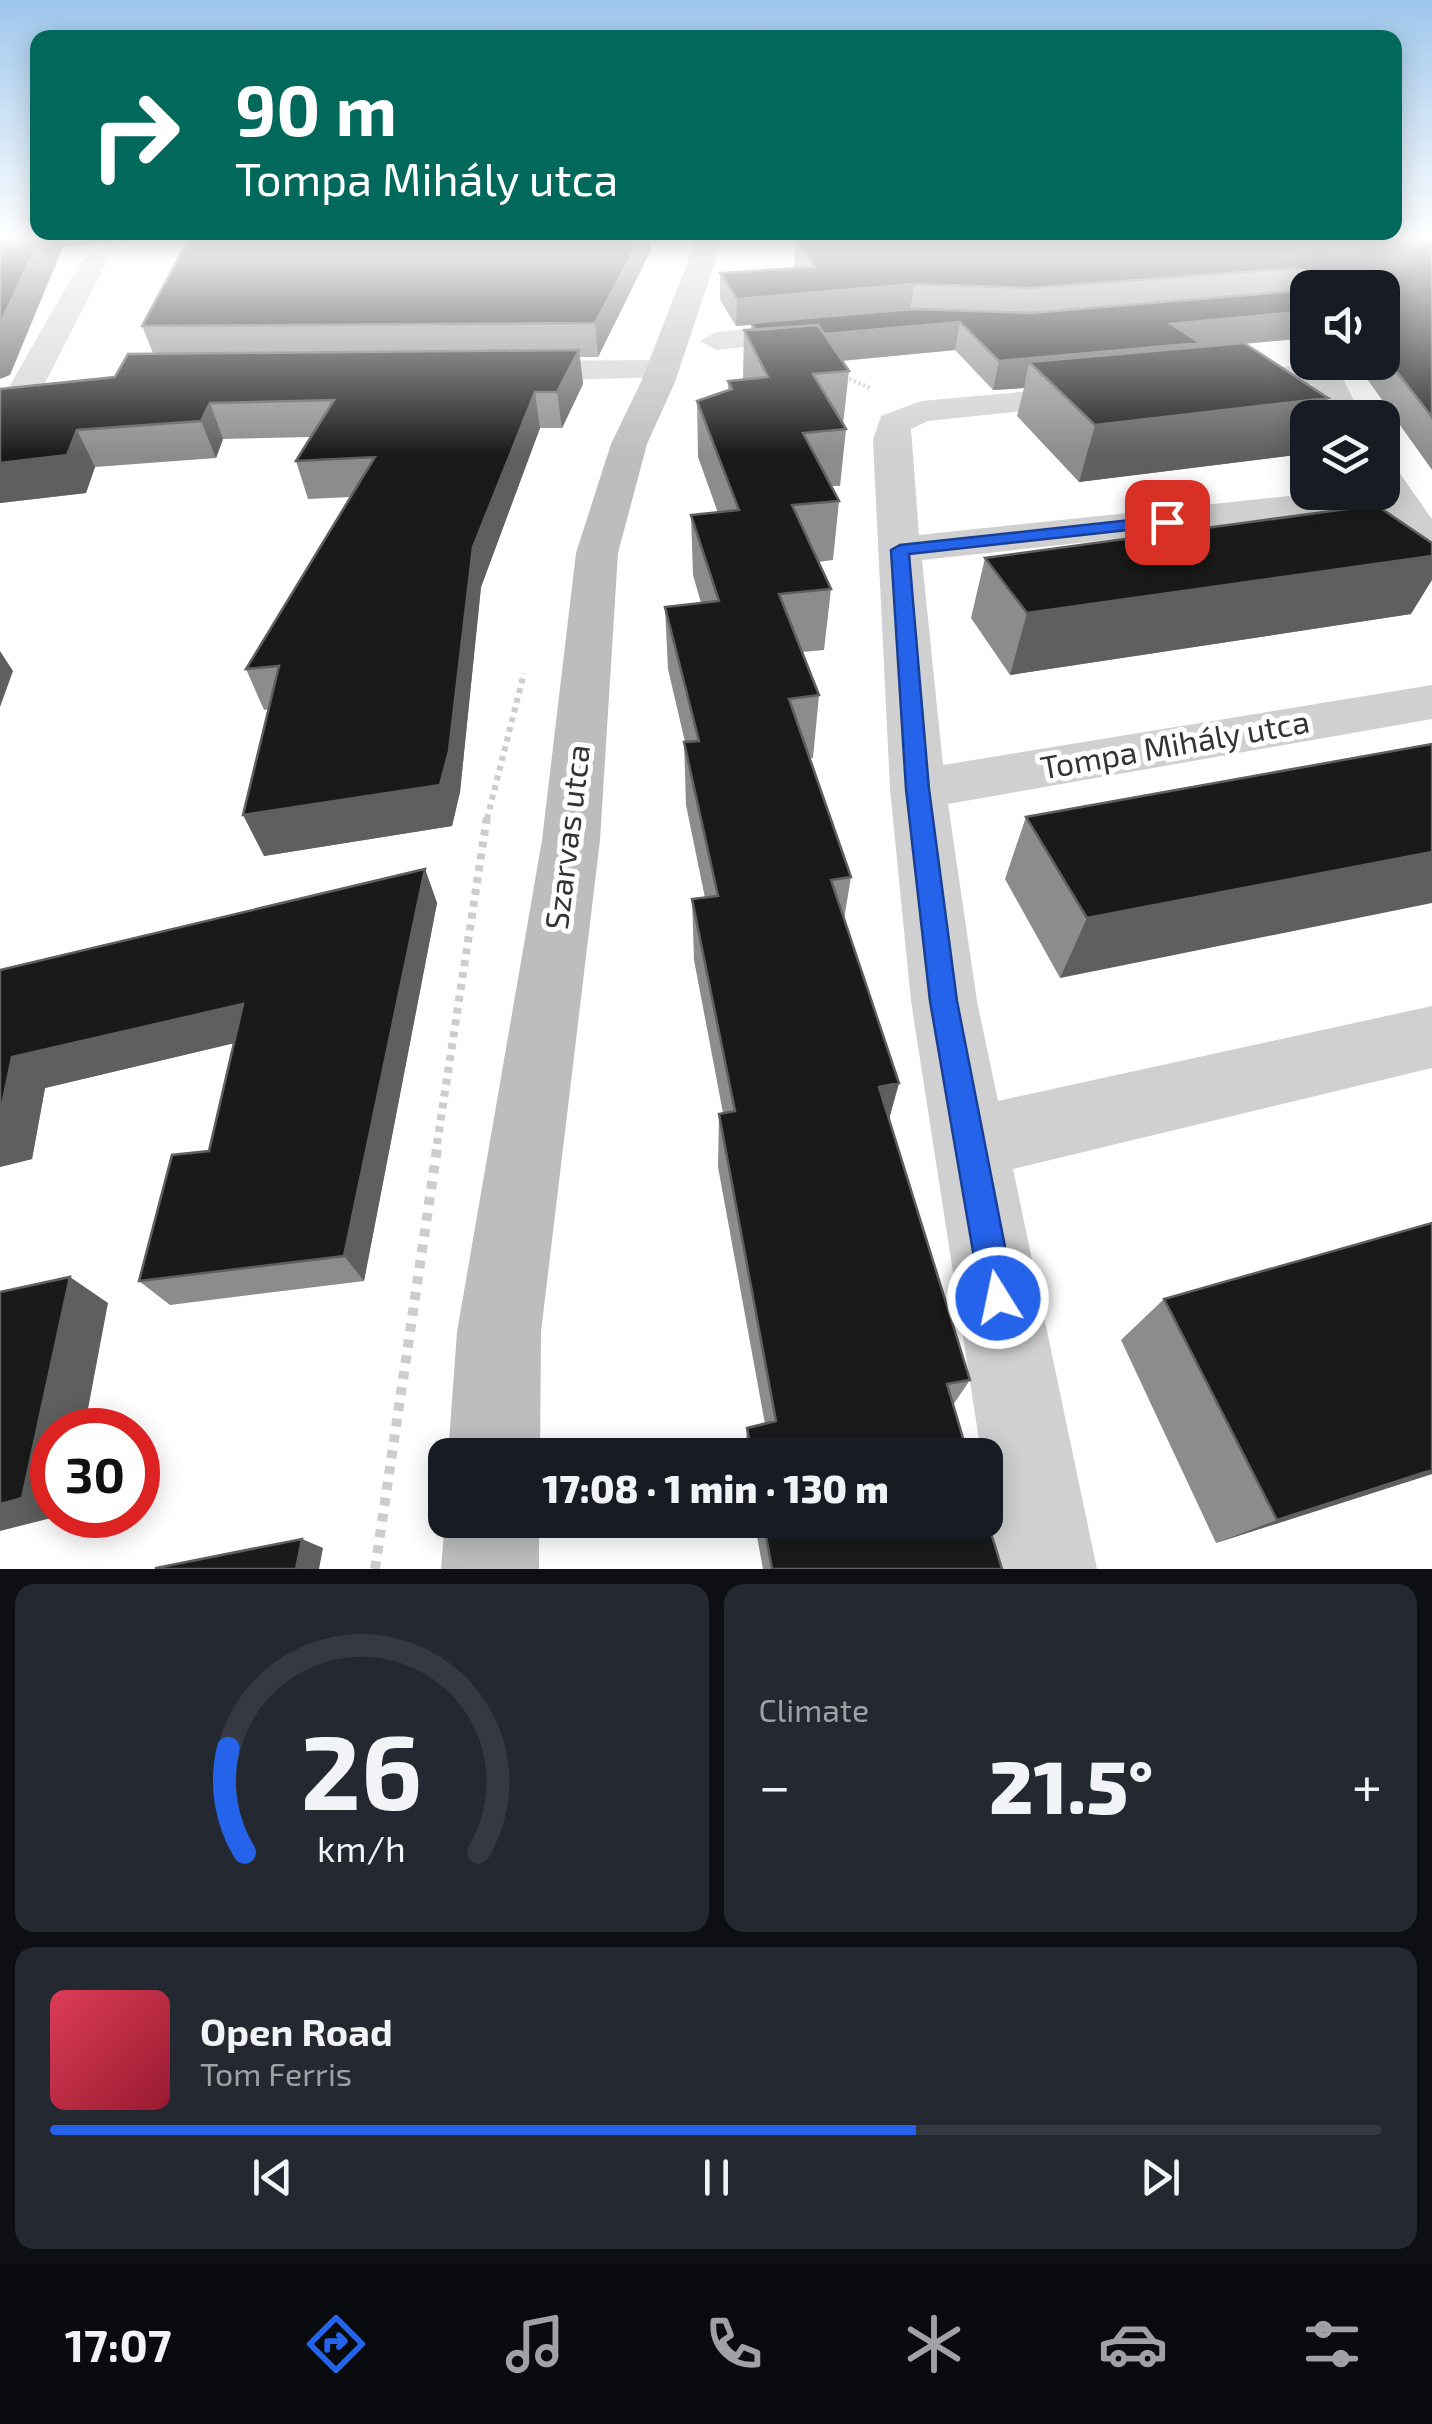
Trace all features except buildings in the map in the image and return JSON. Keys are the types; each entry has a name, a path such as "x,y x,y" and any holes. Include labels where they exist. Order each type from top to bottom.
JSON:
{"street":[{"path":"13,389 64,308"},
{"name":"Szarvas utca","path":"495,1438 499,1332 571,840 597,553 629,444 684,308"},
{"path":"716,341 852,329"},
{"path":"482,371 662,370"},
{"path":"13,389 63,384"},
{"path":"1048,1569 944,1001 918,789 891,440 894,424 921,411 1164,389 1329,384"},
{"path":"900,550 1290,499"},
{"path":"1400,501 1432,549"},
{"name":"Tompa Mihály utca","path":"918,789 1432,702"},
{"path":"970,1144 1432,1037"},
{"path":"490,1569 491,1538"}],"path":[{"path":"838,374 921,411"},
{"path":"376,1569 483,834 528,660"}],"route":[{"path":"998,1298 944,1001 918,789 900,550 1167,522"}]}
